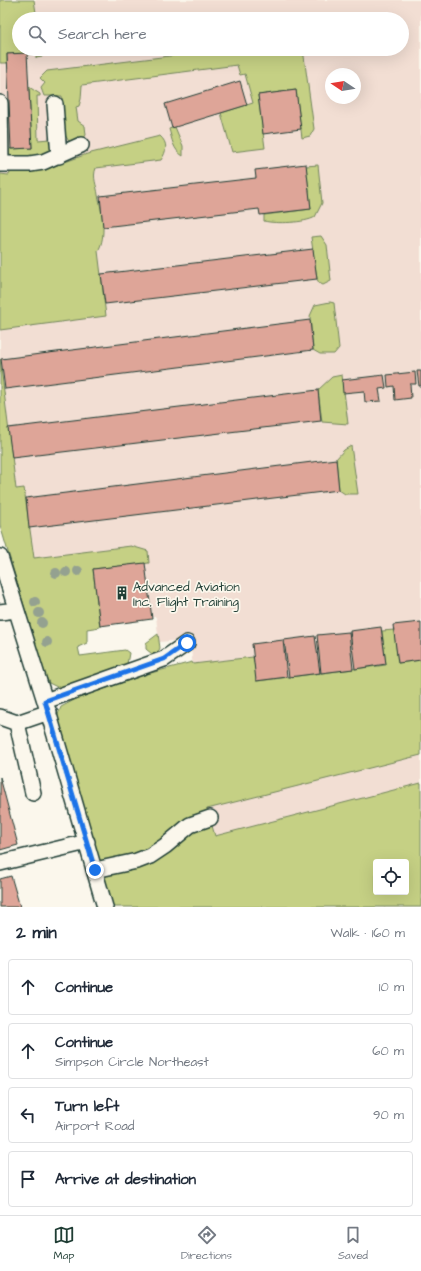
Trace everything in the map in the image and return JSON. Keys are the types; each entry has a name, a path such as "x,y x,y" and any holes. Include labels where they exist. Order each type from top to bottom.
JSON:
{"street":[{"path":"0,103 0,164 30,164 43,162 81,146"},
{"path":"56,104 59,156"},
{"path":"0,557 47,707 105,907"},
{"path":"0,612 16,610"},
{"path":"0,717 17,723 47,707 164,659 187,643"},
{"path":"17,723 33,793"},
{"path":"95,870 137,861 150,856 165,846 190,825 210,818"},
{"path":"0,863 87,842"}],"shaded area":[{"path":"0,0 421,0 421,907 124,907 197,709 191,648 183,640 159,642 156,617 151,617 145,563 26,575 0,487"}],"green space":[{"path":"0,0 34,0 36,12 12,12 12,54 7,54 7,63 0,63"},
{"path":"170,56 304,56 314,129 310,136 302,138 296,90 258,95 265,148 232,152 221,113 253,103 245,74 240,75 237,65 82,85 81,99 79,106 76,107 78,121 85,126 86,135 84,138 70,143 65,135 62,96 44,96 41,88 45,83 40,78 47,71"},
{"path":"29,87 40,94 40,96 37,96 38,140 50,139 52,148 48,152 38,155 10,156 9,151 11,148 32,148"},
{"path":"175,127 183,146 183,156 177,151 171,137 169,129"},
{"path":"160,136 166,147 161,160 96,168 95,178 103,224 101,245 98,251 106,316 0,330 0,174 9,175 11,171 46,169 87,154"},
{"path":"318,165 322,203 315,217 305,221 264,221 264,215 311,209 306,166"},
{"path":"321,236 327,245 331,281 323,285 319,283 317,279 311,237"},
{"path":"330,302 334,303 339,348 334,354 320,354 313,350 310,316 315,305"},
{"path":"0,359 16,489 24,488 34,558 131,546 148,551 149,563 93,569 100,627 87,629 87,643 78,647 80,656 125,650 129,653 127,664 59,688 49,683 44,673 0,525"},
{"path":"342,375 348,424 322,422 318,390 332,377"},
{"path":"351,446 358,494 345,494 339,490 336,459 344,450"},
{"path":"394,630 398,663 421,660 421,755 207,809 215,836 421,783 421,907 112,907 57,717 61,707 78,698 147,674 192,662 193,664 253,657 257,681 386,665 382,631"},
{"path":"158,634 160,648 157,654 152,654 146,649 146,643"}],"building":[{"path":"7,54 12,54 12,56 27,56 32,148 11,149"},
{"path":"240,81 247,105 172,128 165,104"},
{"path":"296,90 301,129 263,134 258,95"},
{"path":"306,164 311,209 260,215 259,209 103,227 100,196 256,178 255,170"},
{"path":"313,249 317,279 105,304 101,274"},
{"path":"310,320 313,350 5,389 1,359"},
{"path":"417,371 421,371 421,386 419,386"},
{"path":"415,372 416,384 410,384 411,398 395,400 394,386 388,387 387,375"},
{"path":"384,375 386,388 379,389 381,401 365,402 364,391 343,393 342,380"},
{"path":"318,390 321,421 12,458 8,428"},
{"path":"336,459 339,490 29,528 26,498"},
{"name":"Advanced Aviation Inc. Flight Training","path":"145,563 152,619 100,626 93,569"},
{"path":"421,622 421,660 398,663 393,625"},
{"path":"381,627 386,664 355,669 350,631"},
{"path":"349,632 353,669 321,673 317,635"},
{"path":"315,636 320,673 289,677 284,640"},
{"path":"283,640 287,677 256,681 252,644"},
{"path":"0,777 18,845 0,850"},
{"path":"11,876 20,907 0,907 0,879"}],"place":[{"name":"Advanced Aviation Inc. Flight Training","path":"122,593"}],"route":[{"path":"95,870 45,701 164,659 187,643"}]}
